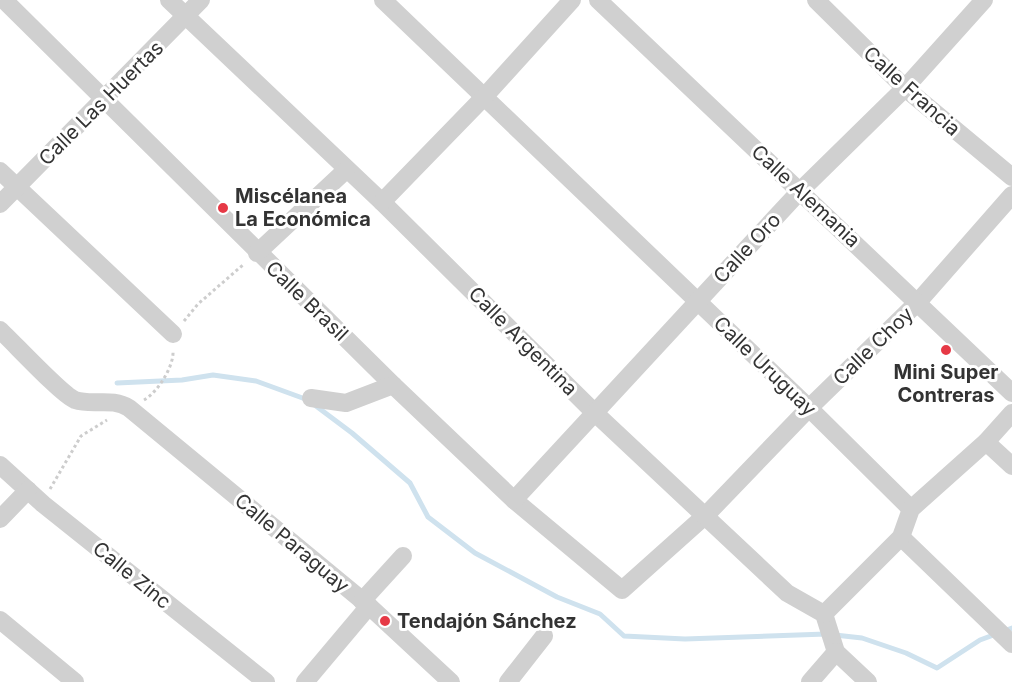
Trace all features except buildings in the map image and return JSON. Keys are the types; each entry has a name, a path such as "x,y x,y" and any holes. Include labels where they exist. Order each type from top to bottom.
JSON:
{"street":[{"name":"Calle Brasil","path":"4,0 103,101 393,385 514,500 622,590"},
{"name":"Calle Argentina","path":"169,0 382,202 595,413 706,514 787,592 824,614"},
{"name":"Calle Las Huertas","path":"0,204 201,0"},
{"name":"Calle Uruguay","path":"383,0 809,408 911,509"},
{"path":"382,202 485,96 572,0"},
{"name":"Calle Alemania","path":"598,0 1012,393"},
{"name":"Calle Francia","path":"816,0 905,88 1012,177"},
{"name":"Calle Oro","path":"514,500 800,191 905,88 984,0"},
{"path":"257,253 346,170"},
{"path":"0,171 173,334"},
{"name":"Calle Choy","path":"622,590 706,514 809,408 918,302 1012,195"},
{"name":"Calle Paraguay","path":"0,330 70,398 88,402 120,402 129,408 365,604 451,682"},
{"path":"311,398 346,403 393,385"},
{"path":"868,682 836,652 824,614 901,537 911,509 986,442 1012,413"},
{"path":"986,442 1012,466"},
{"name":"Calle Zinc","path":"0,465 43,504 266,682"},
{"path":"0,519 28,490"},
{"path":"901,537 1012,644"},
{"path":"305,682 403,556"},
{"path":"0,620 75,682"},
{"path":"508,682 544,636"},
{"path":"810,682 836,652"}],"path":[{"path":"43,504 81,436"}],"waterway":[{"path":"117,383 182,380 213,375 256,381 308,400 352,433 410,483 428,517 475,553 557,597 600,614 624,636 685,639 826,634 862,638 906,653 937,668 980,640 1012,628"}],"place":[{"name":"Miscélanea La Económica","path":"223,208"},
{"name":"Mini Super Contreras","path":"946,350"},
{"name":"Tendajón Sánchez","path":"385,621"}]}
